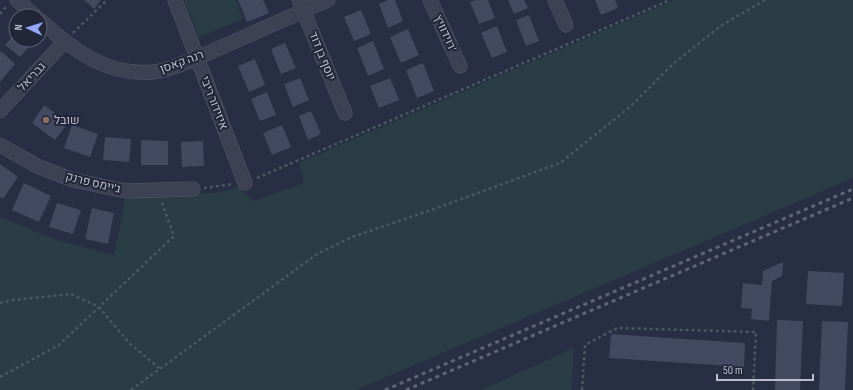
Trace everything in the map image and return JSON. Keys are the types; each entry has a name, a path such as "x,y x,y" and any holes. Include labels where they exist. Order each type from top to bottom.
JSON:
{"street":[{"path":"17,0 26,8"},
{"name":"איזידור ריבי","path":"175,0 245,183"},
{"name":"רנה קאסן","path":"48,27 64,42 90,59 106,66 131,72 154,72 197,58 301,5 328,0"},
{"name":"דוידוויץ'","path":"430,0 460,66"},
{"path":"555,0 566,25"},
{"name":"יוסף בן דוד","path":"301,5 345,113"},
{"name":"גבריאל","path":"0,111 64,42"},
{"name":"ג'יימס פרנק","path":"0,145 38,166 74,180 126,192 194,189"}],"path":[{"path":"64,42 107,0"},
{"path":"194,189 245,183 670,0"},
{"path":"132,390 317,254 352,237 560,163 630,107 674,63 716,30 765,0"},
{"path":"0,378 59,345 174,236 157,190"},
{"path":"0,303 13,300 71,294 99,307 129,343 160,368"},
{"path":"582,390 585,345 616,328 756,332 753,390"}],"shaded area":[{"path":"184,0 236,0 243,19 199,37"},
{"path":"674,0 853,0 853,178 356,390 0,390 0,217 57,240 114,255 126,196 216,193 239,187 253,201 304,183 299,163"},
{"path":"574,348 571,390 481,390"}],"building":[{"path":"84,0 101,0 94,9"},
{"path":"238,0 263,0 269,13 247,22"},
{"path":"388,0 395,0 403,21 388,28 379,4"},
{"path":"476,0 488,0 495,18 479,24 470,2"},
{"path":"508,0 524,0 528,8 514,14"},
{"path":"595,0 615,0 618,8 601,15"},
{"path":"361,10 371,34 354,41 344,17"},
{"path":"529,15 539,41 526,46 516,20"},
{"path":"497,26 507,52 492,58 481,33"},
{"path":"408,29 419,55 401,63 390,37"},
{"path":"373,41 384,69 368,76 357,48"},
{"path":"285,43 296,68 281,74 271,49"},
{"path":"9,48 28,48 20,57"},
{"path":"1,51 15,64 0,82 0,52"},
{"path":"255,59 265,85 249,92 238,66"},
{"path":"423,63 434,91 417,98 406,70"},
{"path":"300,78 309,100 293,107 284,84"},
{"path":"390,78 399,100 379,108 370,86"},
{"path":"267,92 276,115 260,121 251,99"},
{"path":"44,105 68,123 55,140 32,123"},
{"path":"311,111 321,134 308,140 299,116"},
{"path":"72,125 98,134 90,157 64,148"},
{"path":"282,125 291,147 272,155 263,133"},
{"path":"105,137 131,139 129,162 103,160"},
{"path":"141,140 168,141 168,165 141,165"},
{"path":"203,141 204,166 182,167 181,142"},
{"path":"0,164 18,177 3,199 0,197"},
{"path":"24,183 51,196 39,222 12,210"},
{"path":"57,203 81,210 73,234 49,227"},
{"path":"92,208 114,213 108,244 85,239"},
{"path":"783,262 782,276 772,281 769,321 751,319 752,309 741,308 743,283 762,285 763,271"},
{"path":"808,271 844,273 842,306 806,304"},
{"path":"777,320 803,321 800,390 775,390"},
{"path":"822,321 848,322 845,390 819,390"},
{"path":"611,334 745,343 744,367 609,358"}],"railway":[{"path":"385,390 853,189"},
{"path":"406,390 853,198"}],"place":[{"name":"שובל","path":"46,120"}]}
